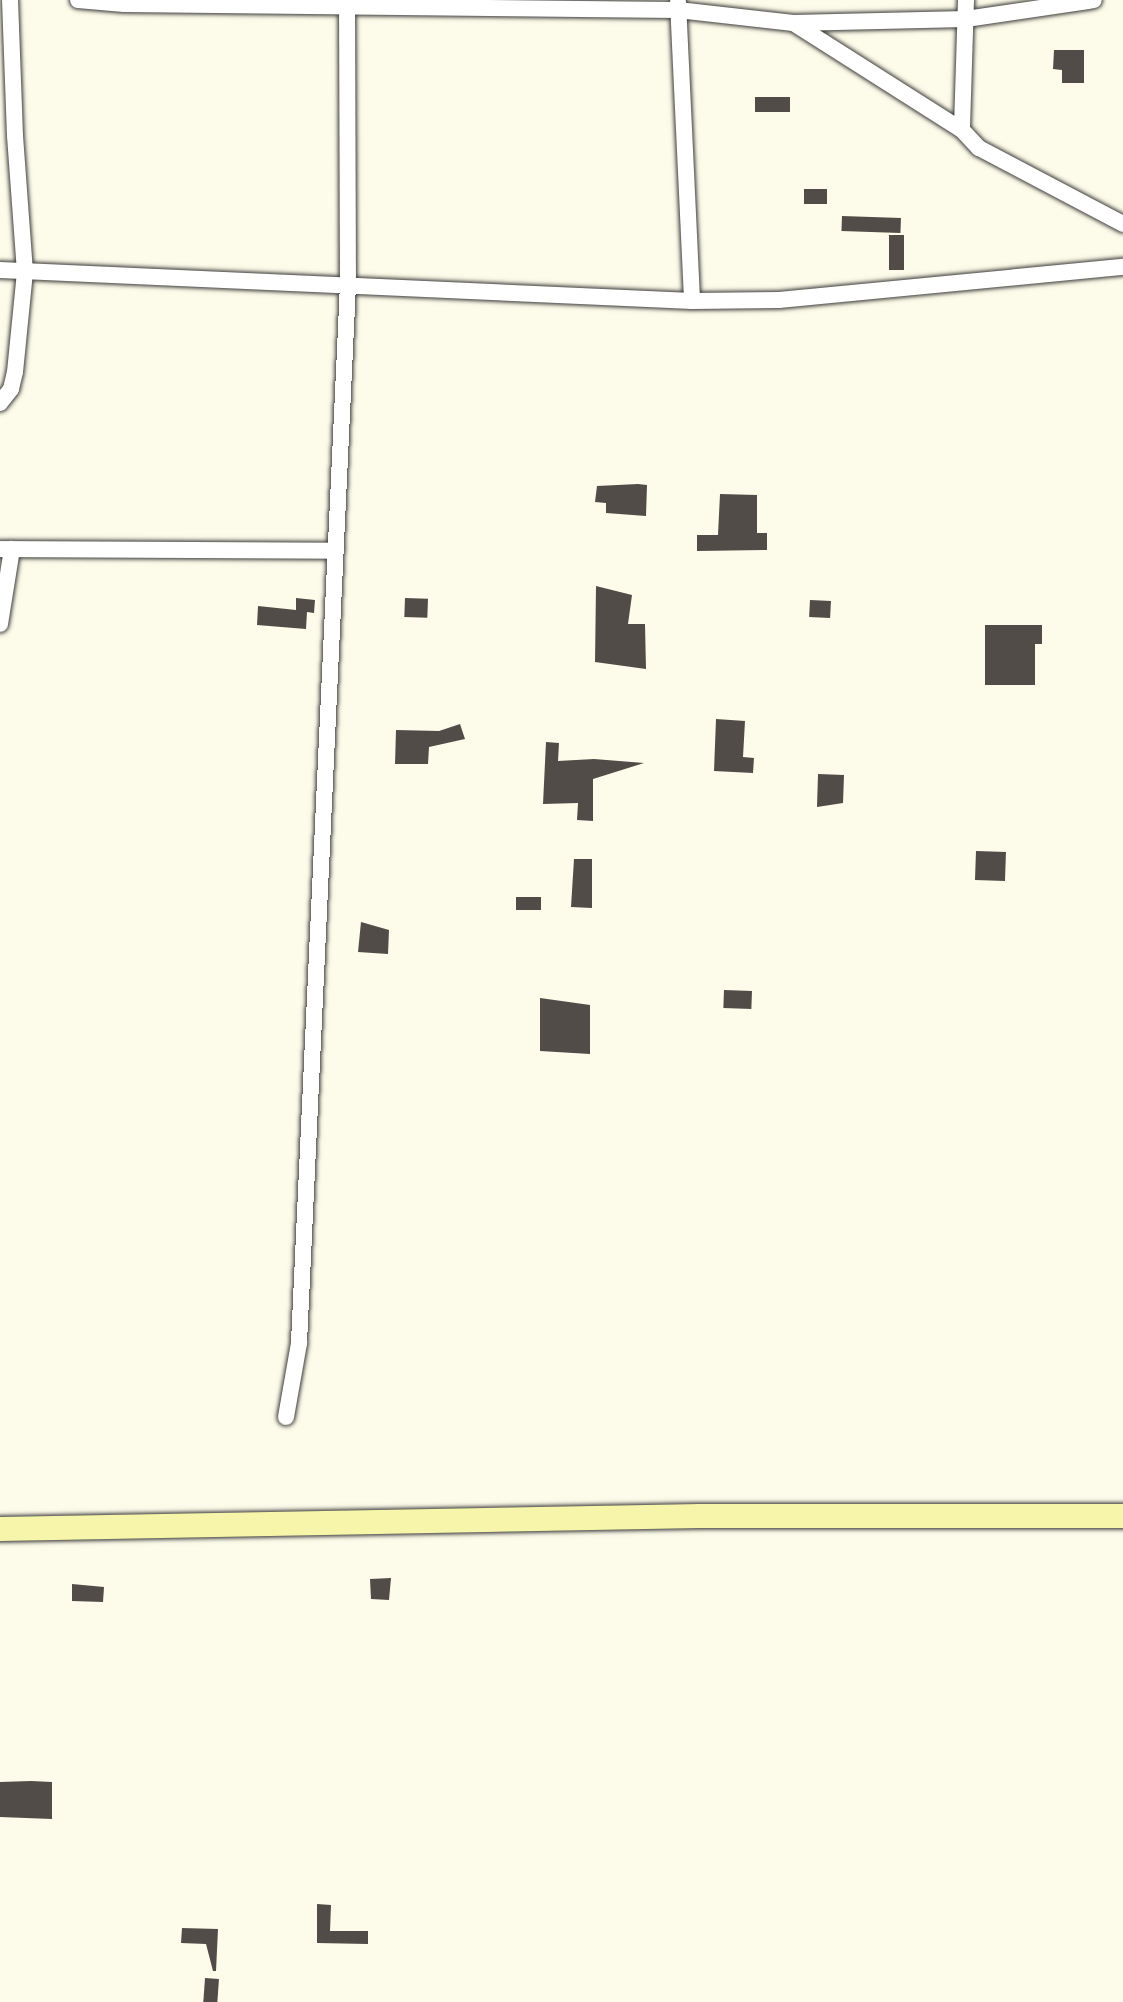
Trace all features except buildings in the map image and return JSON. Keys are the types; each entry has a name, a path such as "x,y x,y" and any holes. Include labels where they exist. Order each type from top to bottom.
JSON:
{"main road":[{"path":"0,1529 700,1516 1123,1516"}],"street":[{"path":"0,403 11,389 15,372 25,272 7,135 10,0"},
{"path":"78,0 124,4 678,5 793,23 966,19 1094,0"},
{"path":"962,130 966,0"},
{"path":"286,1417 299,1343 333,551 348,286 347,4"},
{"path":"678,5 692,301"},
{"path":"793,23 962,130 979,148 1123,224"},
{"path":"0,270 692,301 779,300 1123,267"},
{"path":"0,624 6,549 333,551"}]}
